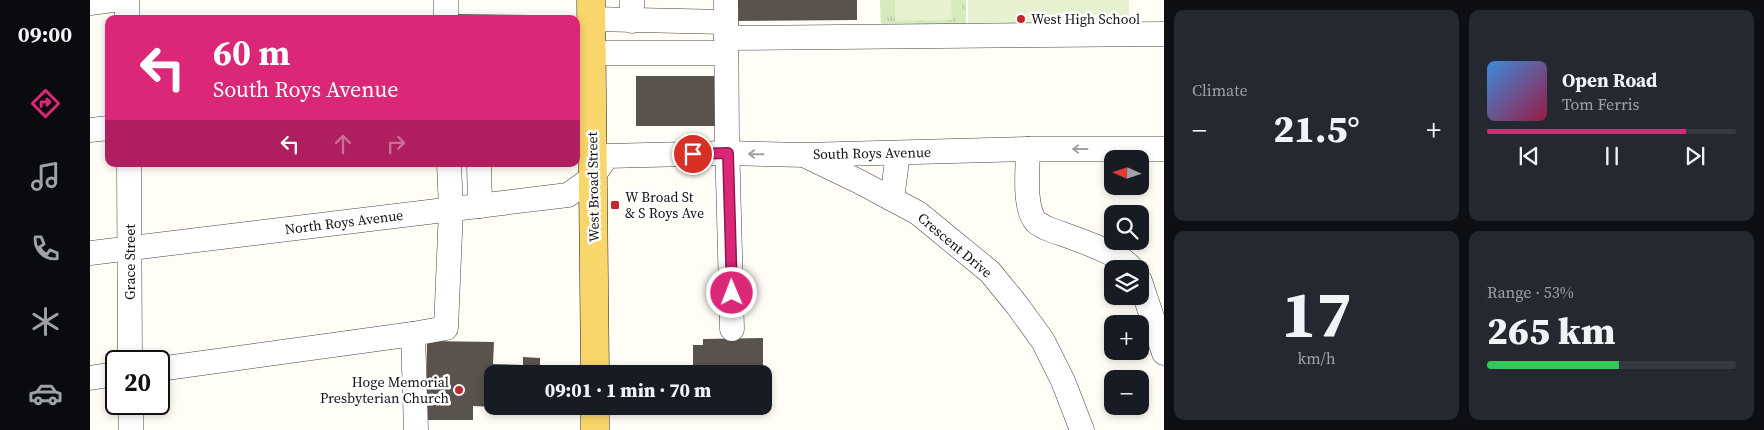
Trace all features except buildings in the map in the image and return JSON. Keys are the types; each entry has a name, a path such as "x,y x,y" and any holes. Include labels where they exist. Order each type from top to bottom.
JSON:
{"main road":[{"name":"West Broad Street","path":"591,10 591,53 584,85 592,178 595,365"},
{"path":"595,415 595,430"}],"street":[{"path":"90,3 113,0"},
{"path":"127,0 127,15"},
{"path":"446,0 446,15"},
{"path":"591,10 632,10 667,21 726,28 1164,34"},
{"path":"667,21 668,53"},
{"path":"591,53 668,53 726,28"},
{"path":"726,28 732,329"},
{"path":"90,130 105,128"},
{"name":"South Roys Avenue","path":"592,178 607,156 728,153 804,155 1028,149 1164,148"},
{"path":"1028,149 1028,196 1030,210 1036,222 1046,228 1113,254 1122,260"},
{"path":"892,199 898,153"},
{"name":"Crescent Drive","path":"804,155 892,199 925,219 990,272 1043,341 1063,381 1082,430"},
{"name":"Grace Street","path":"128,167 130,350"},
{"path":"170,367 446,328 451,210 449,167"},
{"path":"479,167 480,206"},
{"name":"North Roys Avenue","path":"90,253 451,210 568,194 592,178"},
{"path":"1148,305 1164,353"},
{"path":"413,334 416,430"},
{"path":"90,378 105,376"},
{"path":"131,415 131,430"}],"green space":[{"path":"880,0 966,0 966,28 881,29"},
{"path":"895,0 951,0 952,20 895,21"},
{"path":"968,0 1129,0 1129,27 968,28"}],"place":[{"name":"West High School","path":"1021,19"},
{"name":"W Broad St & S Roys Ave","path":"615,205"},
{"name":"Hoge Memorial Presbyterian Church","path":"459,390"}],"route":[{"path":"693,154 728,153 732,293"}]}
